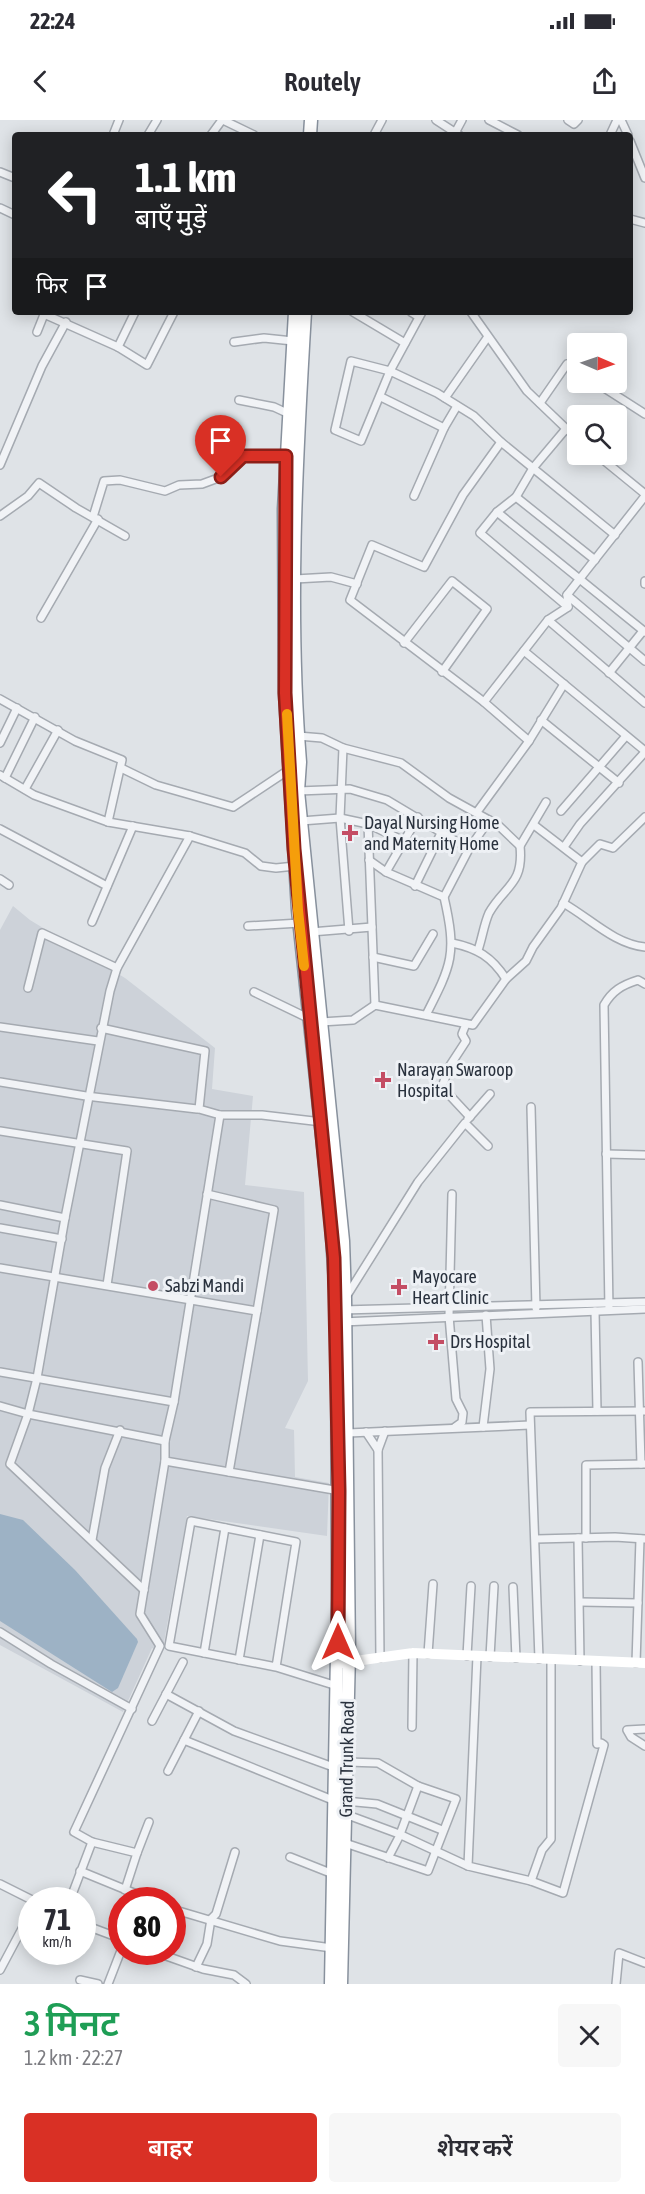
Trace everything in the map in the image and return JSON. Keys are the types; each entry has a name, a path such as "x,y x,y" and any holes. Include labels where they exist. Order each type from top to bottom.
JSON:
{"highway":[{"name":"Grand Trunk Road","path":"295,315 287,413 285,682 300,923 316,1021"},
{"name":"Grand Trunk Road","path":"305,315 295,450 298,791 326,1122 343,1241 344,1492 341,1805 345,1843 341,1984"},
{"name":"Grand Trunk Road","path":"342,1312 348,1432 344,1492"},
{"name":"Grand Trunk Road","path":"341,1765 337,1686 343,1663"},
{"name":"Grand Trunk Road","path":"331,1984 333,1874 341,1805"}],"street":[{"path":"213,132 223,120 248,132"},
{"path":"436,120 454,132"},
{"path":"489,120 512,132"},
{"path":"568,120 574,124 578,120"},
{"path":"633,148 645,178"},
{"path":"37,332 44,315"},
{"path":"50,315 118,347 147,365 172,315"},
{"path":"118,347 134,315"},
{"path":"358,315 405,343"},
{"path":"420,315 390,371 361,441 335,430 351,361 390,371 445,398 474,416 501,442 615,535"},
{"path":"473,315 487,338 565,430 533,468 516,498 497,512 480,533 568,607"},
{"path":"0,465 42,366 66,322"},
{"path":"234,342 264,338 293,341"},
{"path":"445,398 487,338"},
{"path":"540,403 567,364"},
{"path":"613,393 645,414"},
{"path":"381,397 444,428"},
{"path":"239,400 274,407 287,413"},
{"path":"414,496 444,428 458,406"},
{"path":"501,442 463,495 424,567 372,545 350,600 484,702 529,741"},
{"path":"41,618 96,518 104,481 120,480 165,491 179,486 202,484 221,477 243,456 286,456"},
{"path":"568,607 567,595 645,495 609,465"},
{"path":"0,516 28,496 39,483 125,536"},
{"path":"516,498 595,560"},
{"path":"497,512 644,631 609,673"},
{"path":"295,579 331,577 357,584"},
{"path":"404,643 452,581 487,609 442,672"},
{"path":"567,595 645,661"},
{"path":"484,702 548,620 568,607"},
{"path":"548,620 645,703"},
{"path":"524,651 645,751 619,783 580,824 564,847"},
{"path":"477,812 529,741 564,684"},
{"path":"0,699 75,741 123,760 108,822"},
{"path":"0,743 17,708"},
{"path":"35,717 3,776 25,789 108,822 190,836 245,853 261,866 276,868 296,866"},
{"path":"541,720 619,783"},
{"path":"25,789 58,730"},
{"path":"298,736 322,738 343,748 401,763 449,798 489,820 520,846"},
{"path":"561,811 626,736"},
{"path":"343,748 340,818 349,931"},
{"path":"121,768 156,784 233,807 290,770"},
{"path":"298,791 343,790 387,800 469,849"},
{"path":"478,950 489,913 511,887 522,862 520,846 546,802"},
{"path":"386,872 418,817"},
{"path":"254,992 316,1021 353,1020 375,1005 473,1025 506,979 526,961 563,903 582,862 600,844 613,848 645,817"},
{"path":"301,821 340,818 368,824 404,841"},
{"path":"426,1015 452,956 444,897 469,849 489,820"},
{"path":"368,824 375,1005"},
{"path":"534,825 582,862"},
{"path":"92,922 133,826"},
{"path":"0,829 107,886"},
{"path":"416,886 442,831"},
{"path":"144,1590 10,1464 28,1414 37,1378 98,1041 117,968 190,836"},
{"path":"369,860 386,872 444,897"},
{"path":"0,879 9,885"},
{"path":"563,903 609,934 634,946 645,947"},
{"path":"248,926 300,923"},
{"path":"311,932 349,931 372,927"},
{"path":"28,988 42,933 117,968"},
{"path":"373,957 414,966 433,934"},
{"path":"452,943 478,950 506,979"},
{"path":"609,1307 604,1005 610,994 624,984 638,980 645,984"},
{"path":"466,1024 462,1034 466,1041 449,1067 442,1087 488,1146"},
{"path":"0,1027 98,1041"},
{"path":"101,1028 205,1051 199,1109 220,1115 262,1115 326,1122"},
{"path":"0,1082 88,1096 197,1109"},
{"path":"342,1312 418,1182 490,1094"},
{"path":"531,1107 536,1313"},
{"path":"137,1853 92,1842 74,1832 160,1646 141,1614 165,1461 165,1441 174,1402 220,1115"},
{"path":"0,1131 127,1150 107,1285"},
{"path":"606,1154 645,1155"},
{"path":"207,1194 274,1210 229,1472"},
{"path":"452,1194 449,1316 456,1399 463,1413 462,1422 454,1427"},
{"path":"0,1205 65,1218"},
{"path":"0,1228 62,1239"},
{"path":"0,1268 191,1298 257,1311"},
{"path":"342,1312 449,1316 595,1311 645,1302"},
{"path":"342,1312 449,1306 536,1305 645,1309"},
{"path":"595,1311 597,1412"},
{"path":"483,1427 490,1369 486,1314"},
{"path":"580,1661 580,1602 586,1465 643,1464 638,1362"},
{"path":"0,1372 174,1402"},
{"path":"0,1406 28,1414 120,1430 165,1441"},
{"path":"531,1881 542,1850 551,1839 545,1659 530,1412 641,1411"},
{"path":"348,1432 530,1425"},
{"path":"92,1540 105,1468 120,1430"},
{"path":"380,1658 378,1449 385,1431"},
{"path":"366,1432 378,1449"},
{"path":"165,1461 344,1492"},
{"path":"276,1667 296,1542 191,1521 169,1646 276,1667 337,1686"},
{"path":"204,1653 225,1527"},
{"path":"239,1660 260,1535"},
{"path":"343,1663 413,1653 641,1663 638,1603 642,1539 615,1537 536,1539"},
{"path":"428,1654 433,1584"},
{"path":"468,1866 471,1586"},
{"path":"490,1657 494,1586"},
{"path":"513,1587 516,1658"},
{"path":"580,1602 638,1603"},
{"path":"0,1632 51,1664 132,1709"},
{"path":"412,1727 413,1653"},
{"path":"184,1740 341,1805 468,1866 531,1881 563,1893 604,1746 601,1743 597,1744 596,1661"},
{"path":"152,1721 183,1662"},
{"path":"166,1694 234,1731 341,1765 378,1763 418,1786 456,1800 442,1830 428,1871 345,1843"},
{"path":"168,1771 199,1711"},
{"path":"645,1729 627,1730 631,1737 645,1746"},
{"path":"388,1858 418,1786"},
{"path":"341,1805 377,1804 442,1830"},
{"path":"126,1887 149,1822"},
{"path":"74,1887 92,1842"},
{"path":"196,1966 207,1944 212,1919 216,1914 235,1852"},
{"path":"290,1857 333,1874"},
{"path":"80,1871 118,1887"},
{"path":"0,1884 18,1893"},
{"path":"186,1912 280,1941 332,1948"},
{"path":"0,1970 18,1936"},
{"path":"616,1984 619,1953 645,1963"},
{"path":"186,1963 234,1975 246,1984"},
{"path":"108,1984 115,1965"},
{"path":"80,1980 98,1984"}],"shaded area":[{"name":"Sabzi Mandi","path":"13,906 30,920 125,978 215,1048 212,1089 253,1096 245,1185 304,1192 308,1381 285,1428 294,1430 295,1477 329,1483 327,1536 187,1516 162,1653 152,1648 123,1712 0,1645 0,930"}],"water":[{"path":"0,1514 23,1520 75,1570 137,1639 138,1642 118,1688 112,1692 0,1621"}],"slow traffic":[{"path":"287,714 298,910 304,966"}],"place":[{"name":"Dayal Nursing Home and Maternity Home","path":"350,833"},
{"name":"Narayan Swaroop Hospital","path":"383,1080"},
{"name":"Sabzi Mandi","path":"153,1286"},
{"name":"Mayocare Heart Clinic","path":"399,1287"},
{"name":"Drs Hospital","path":"436,1342"}],"route":[{"path":"221,477 243,456 286,456 285,693 294,849 298,910 329,1200 337,1314 338,1642"}]}
